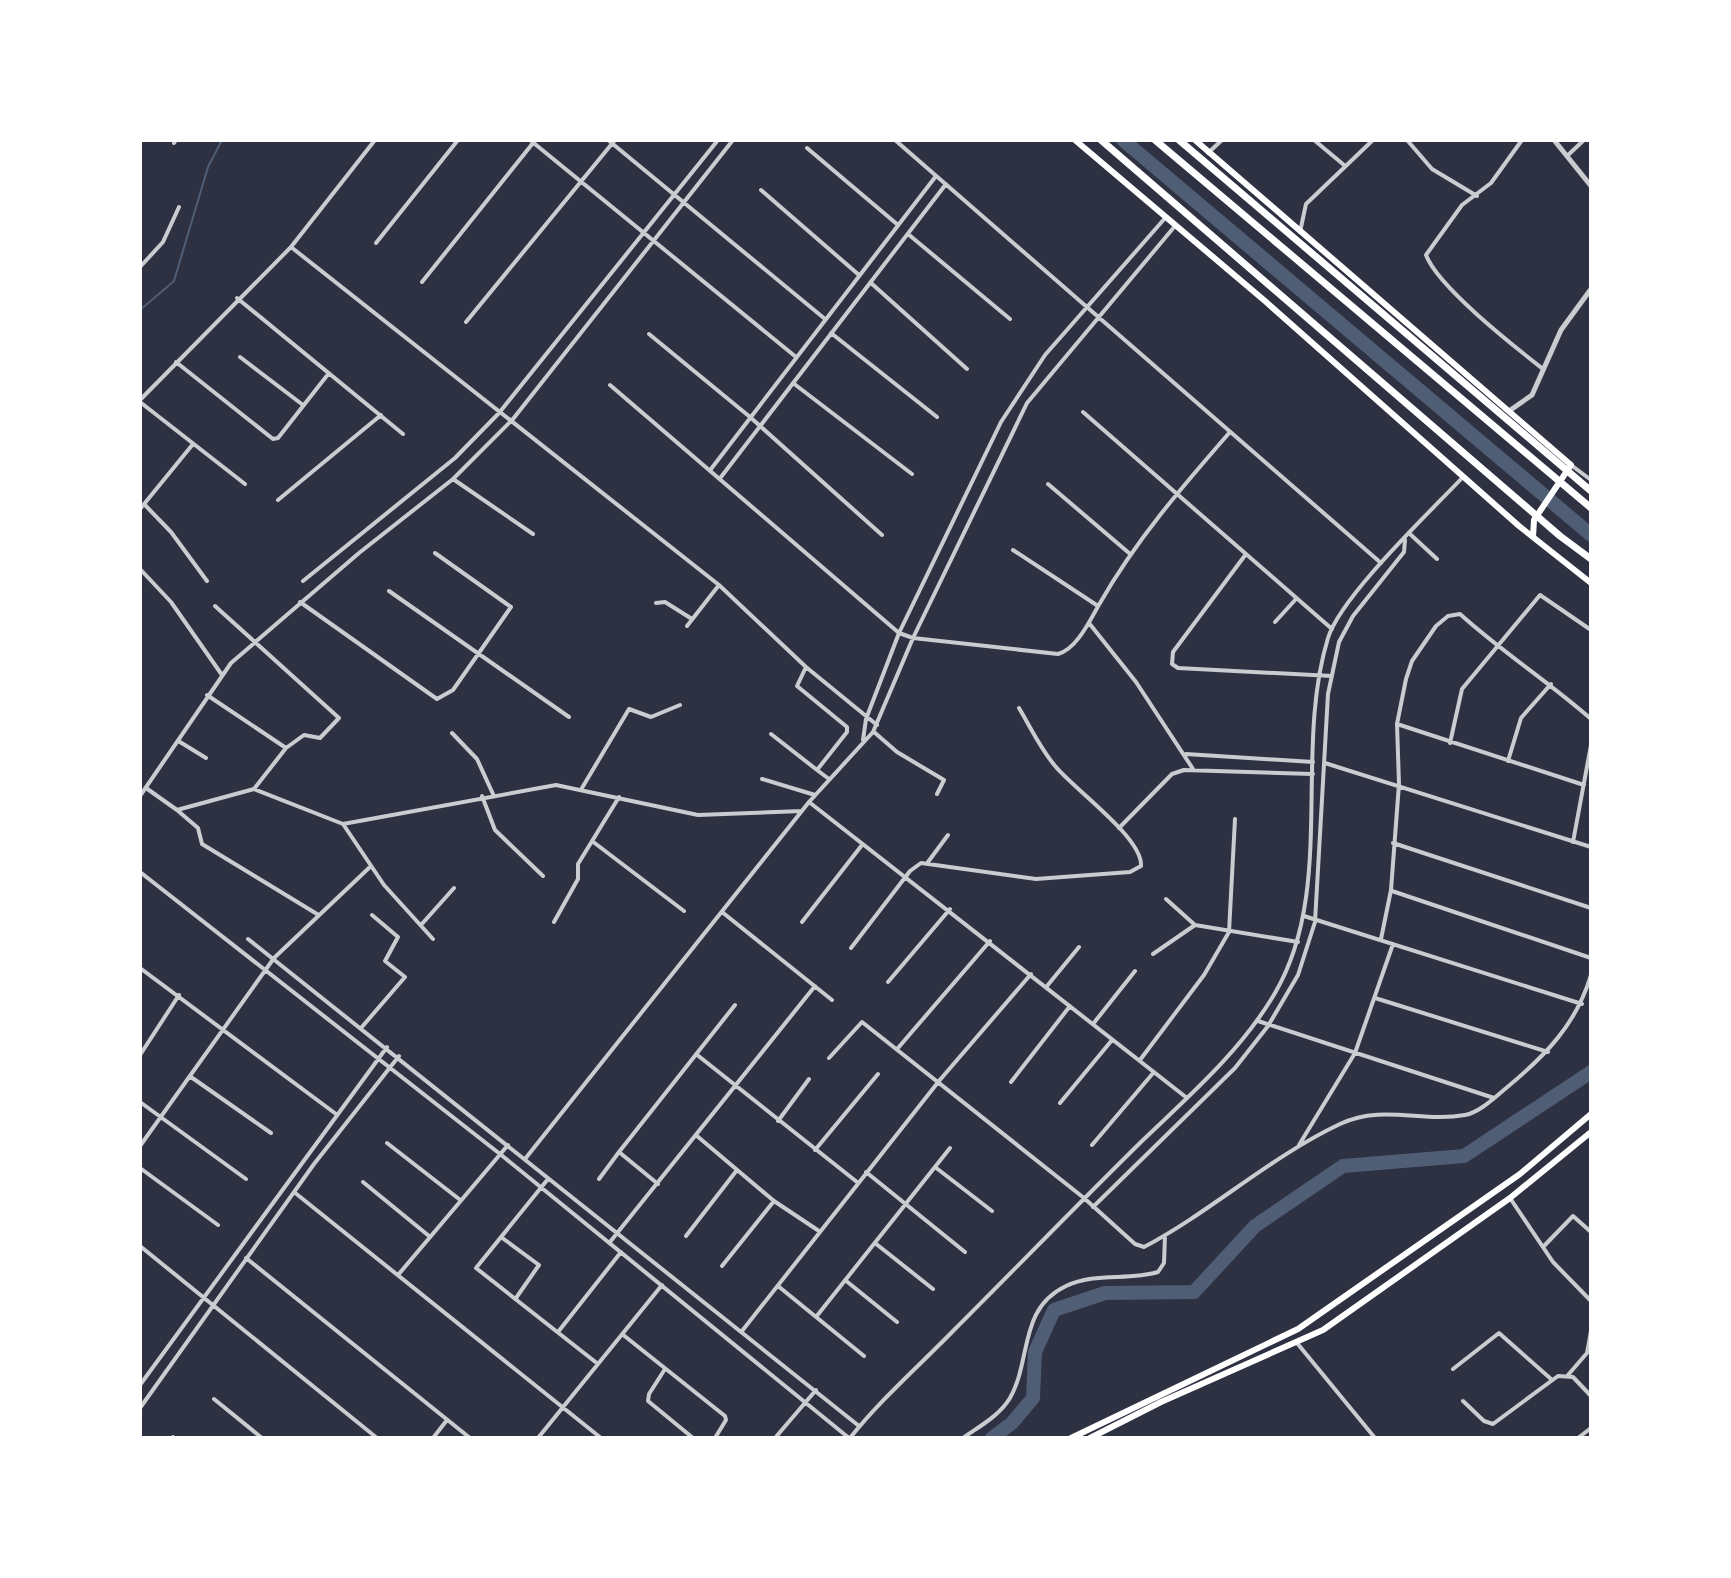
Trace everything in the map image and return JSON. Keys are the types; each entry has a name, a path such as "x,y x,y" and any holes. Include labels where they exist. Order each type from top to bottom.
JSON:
{"highway":[{"path":"1101,140 1560,536 1591,559"},
{"path":"1155,140 1591,508"},
{"path":"1179,140 1591,491"}],"main road":[{"path":"1075,140 1177,225 1519,526 1591,583"},
{"path":"1195,140 1571,465 1535,519 1533,537"},
{"path":"1519,526 1535,519"},
{"path":"1071,1438 1298,1329 1333,1308 1520,1174 1591,1114"},
{"path":"1090,1438 1161,1402 1297,1343 1347,1314 1510,1198 1591,1132"}],"street":[{"path":"245,484 140,401 237,298 291,247 375,140"},
{"path":"376,243 458,140"},
{"path":"303,581 455,458 499,413 718,140"},
{"path":"140,796 180,742 222,675 300,602 453,479 513,419 733,140"},
{"path":"895,140 1381,563"},
{"path":"1208,153 1222,140"},
{"path":"1314,140 1344,165"},
{"path":"1300,232 1306,204 1373,140"},
{"path":"1407,140 1432,169 1477,196"},
{"path":"1522,140 1477,196 1462,205 1429,246 1427,260 1481,317 1545,370"},
{"path":"1554,140 1591,186"},
{"path":"1567,156 1584,140"},
{"path":"422,282 532,141 796,357"},
{"path":"466,322 612,141 825,319"},
{"path":"807,148 898,225"},
{"path":"710,469 936,176"},
{"path":"721,477 946,184"},
{"path":"761,190 859,275"},
{"path":"140,267 166,237 179,207"},
{"path":"862,742 866,719 899,633 1001,422 1045,355 1166,216"},
{"path":"525,1159 809,802 873,732 913,638 1027,403 1177,225"},
{"path":"908,234 1010,319"},
{"path":"1144,241 1155,249"},
{"path":"291,247 499,413 513,419 719,585 806,667 877,725"},
{"path":"870,283 967,369"},
{"path":"1509,411 1529,399 1561,330 1591,289"},
{"path":"237,298 403,434"},
{"path":"831,333 937,417"},
{"path":"649,334 750,417 882,535"},
{"path":"240,357 303,405"},
{"path":"176,362 273,439 278,438 329,373"},
{"path":"793,383 912,474"},
{"path":"610,385 721,477 899,633 913,638 1058,654 1067,651 1089,623 1129,553 1230,432"},
{"path":"1083,412 1332,629"},
{"path":"278,500 381,415"},
{"path":"140,509 193,444"},
{"path":"1571,465 1591,480"},
{"path":"140,872 500,1154 850,1438 1084,1198 1226,1060 1258,1021 1283,980 1298,942 1304,916 1320,677 1332,629 1381,563 1464,476"},
{"path":"453,479 533,534"},
{"path":"1048,484 1129,553"},
{"path":"144,504 207,581"},
{"path":"1410,534 1437,559"},
{"path":"1093,1207 1207,1098 1268,1026 1302,967 1315,919 1332,676 1339,642 1353,616 1404,552 1405,540"},
{"path":"1013,550 1098,606"},
{"path":"300,602 437,699 453,690 511,607 435,553"},
{"path":"1246,554 1173,652 1172,664 1178,668 1332,676"},
{"path":"140,569 171,602 222,675"},
{"path":"687,626 719,585"},
{"path":"389,591 569,717"},
{"path":"1450,743 1462,689 1542,595 1591,630"},
{"path":"1275,622 1296,599"},
{"path":"656,603 665,602 692,619"},
{"path":"215,606 339,718 320,738 304,735 286,748 254,789"},
{"path":"1381,939 1391,890 1399,784 1397,724 1412,661 1436,626 1448,616 1460,614 1498,648 1551,684 1591,719"},
{"path":"1089,623 1186,754 1193,769"},
{"path":"806,667 797,686 848,728 817,770"},
{"path":"1508,761 1521,718 1551,684"},
{"path":"207,695 286,748"},
{"path":"582,788 629,709 651,717 680,705"},
{"path":"851,948 919,863 1036,879 1135,872 1141,866 1141,859 1119,829 1059,770 1019,708"},
{"path":"1397,724 1584,785"},
{"path":"866,728 897,752 944,780 937,794"},
{"path":"452,733 477,759 493,794"},
{"path":"771,734 829,779"},
{"path":"180,742 206,758"},
{"path":"1573,842 1591,745"},
{"path":"1186,754 1313,762"},
{"path":"1325,763 1591,847"},
{"path":"1119,829 1172,774 1193,769 1313,774"},
{"path":"762,779 815,795"},
{"path":"177,810 254,789 343,824 546,785 582,788 705,816 802,811"},
{"path":"146,788 198,828 202,844 317,914"},
{"path":"482,796 495,830 543,876"},
{"path":"554,922 571,896 578,879 578,864 619,797"},
{"path":"809,802 950,909 1187,1098"},
{"path":"1140,1060 1204,975 1229,932 1235,819"},
{"path":"343,824 371,866 433,939"},
{"path":"927,863 948,835"},
{"path":"592,841 684,911"},
{"path":"1393,843 1591,908"},
{"path":"802,922 863,844"},
{"path":"140,1146 274,958 371,866"},
{"path":"421,925 454,888"},
{"path":"1391,890 1591,958"},
{"path":"1166,899 1195,925 1298,942"},
{"path":"888,982 950,909"},
{"path":"722,912 832,1000"},
{"path":"361,1028 405,977 385,961 398,937 372,915"},
{"path":"1304,916 1582,1004"},
{"path":"1153,954 1195,925"},
{"path":"248,939 399,1056 548,1179 859,1426"},
{"path":"898,1048 990,941"},
{"path":"1297,1147 1355,1053 1395,944"},
{"path":"1047,986 1079,947"},
{"path":"140,968 336,1114"},
{"path":"1093,1024 1135,971"},
{"path":"742,1331 939,1081 1031,974"},
{"path":"829,1058 861,1021 1084,1198 1138,1246 1144,1247 1297,1147 1369,1114 1463,1115 1494,1098 1549,1052 1582,1004 1591,975"},
{"path":"610,1242 815,986"},
{"path":"140,1055 179,995"},
{"path":"1375,998 1549,1052"},
{"path":"599,1179 735,1005"},
{"path":"1011,1082 1070,1006"},
{"path":"1258,1021 1494,1098"},
{"path":"1060,1103 1112,1039"},
{"path":"140,1385 387,1047"},
{"path":"696,1054 858,1182"},
{"path":"140,1408 294,1192 399,1056"},
{"path":"1092,1145 1154,1072"},
{"path":"815,1150 878,1074"},
{"path":"191,1077 271,1133"},
{"path":"778,1121 809,1079"},
{"path":"140,1102 246,1179"},
{"path":"697,1136 774,1201 819,1231"},
{"path":"387,1143 459,1199"},
{"path":"398,1275 459,1199 508,1145"},
{"path":"816,1317 950,1148"},
{"path":"619,1152 658,1184"},
{"path":"935,1167 992,1211"},
{"path":"140,1168 218,1225"},
{"path":"686,1236 737,1170"},
{"path":"866,1172 965,1252"},
{"path":"548,1179 476,1268 598,1364"},
{"path":"363,1182 429,1236"},
{"path":"294,1192 601,1438"},
{"path":"1510,1198 1553,1262 1591,1301"},
{"path":"722,1266 774,1201"},
{"path":"1543,1247 1573,1216 1591,1232"},
{"path":"963,1438 996,1415 1009,1399 1027,1333 1046,1300 1071,1284 1158,1272 1164,1263 1165,1235"},
{"path":"501,1237 540,1267 516,1298"},
{"path":"875,1242 933,1289"},
{"path":"140,1246 377,1438"},
{"path":"558,1332 621,1251"},
{"path":"246,1258 470,1438"},
{"path":"845,1280 897,1322"},
{"path":"538,1438 662,1285"},
{"path":"778,1286 864,1356"},
{"path":"1463,1401 1484,1421 1493,1424 1551,1379 1568,1375 1589,1349 1591,1331"},
{"path":"1453,1369 1499,1333 1551,1379"},
{"path":"622,1334 725,1416 726,1420 715,1438"},
{"path":"1297,1343 1375,1438"},
{"path":"665,1369 648,1400 693,1438"},
{"path":"1568,1375 1591,1396"},
{"path":"775,1438 816,1390"},
{"path":"214,1399 262,1438"},
{"path":"433,1438 447,1420"},
{"path":"1578,1438 1591,1428"},
{"path":"1393,1438 1400,1438"}],"waterway":[{"path":"140,310 174,281 208,167 222,140"},
{"path":"1123,140 1591,535"},
{"path":"992,1438 1012,1423 1033,1398 1035,1352 1054,1310 1105,1293 1194,1292 1255,1226 1343,1166 1464,1156 1591,1072"}]}
